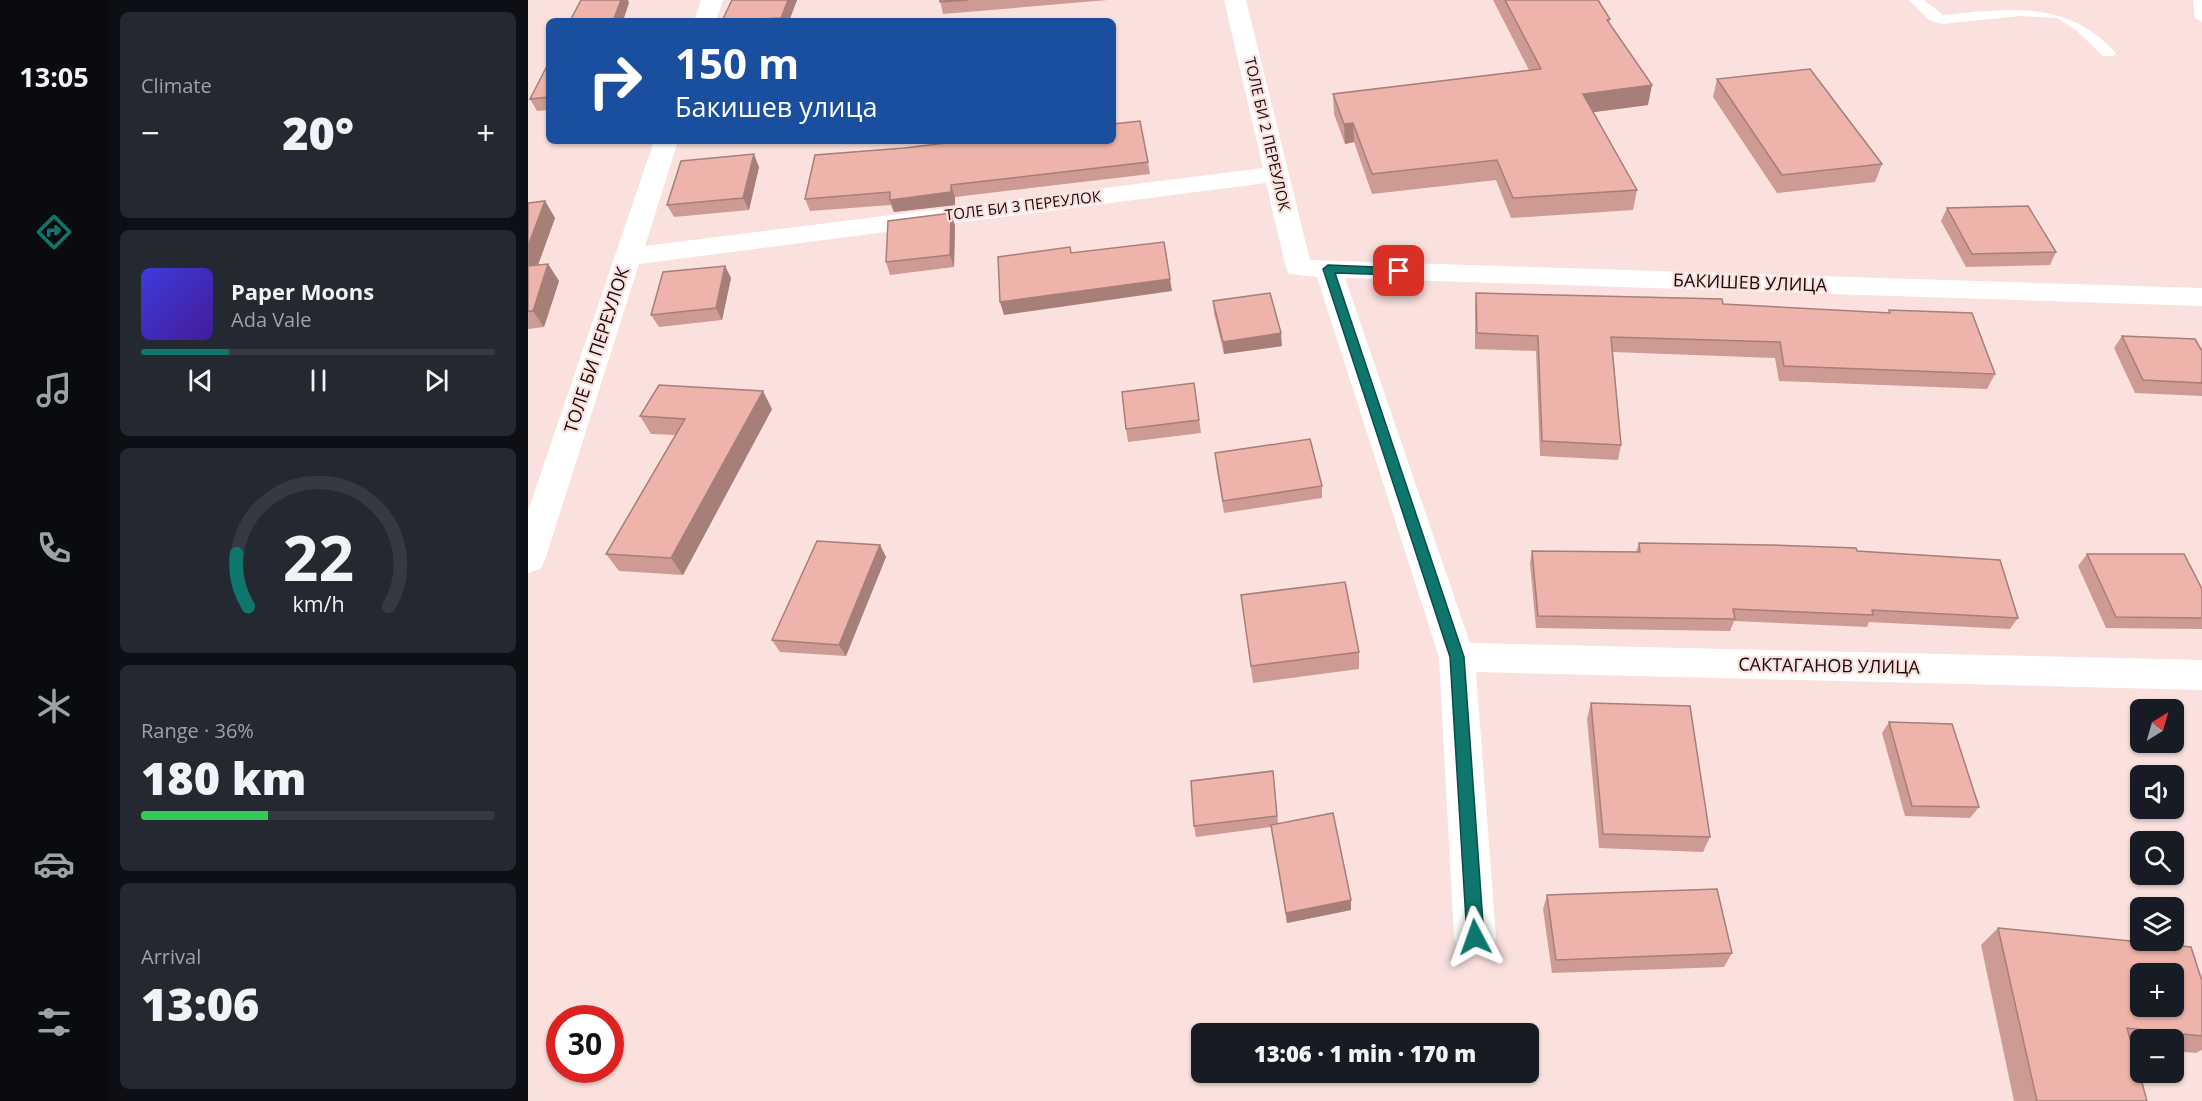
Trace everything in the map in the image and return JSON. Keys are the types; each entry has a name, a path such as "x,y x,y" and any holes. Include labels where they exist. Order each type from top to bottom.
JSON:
{"street":[{"path":"706,18 712,0"},
{"name":"ТОЛЕ БИ 2 ПЕРЕУЛОК","path":"1235,0 1276,174 1457,657 1475,937"},
{"name":"ТОЛЕ БИ ПЕРЕУЛОК","path":"528,560 665,144"},
{"name":"ТОЛЕ БИ 3 ПЕРЕУЛОК","path":"627,257 1276,174"},
{"name":"БАКИШЕВ УЛИЦА","path":"1313,268 2202,297"},
{"name":"САКТАГАНОВ УЛИЦА","path":"1457,657 2202,675"}],"lane":[{"path":"1916,0 1934,17 1942,20 2039,10 2062,14 2074,21 2108,53"},
{"path":"2200,0 2202,18"}],"building":[{"path":"581,0 621,0 614,18 572,18"},
{"path":"732,0 788,0 781,18 723,18"},
{"path":"940,0 968,0 940,2"},
{"path":"1505,0 1598,0 1610,19 1607,20 1652,85 1583,94 1637,190 1513,198 1497,160 1372,174 1353,123 1344,124 1333,94 1541,69"},
{"path":"546,68 546,97 530,99"},
{"path":"1810,69 1882,164 1782,175 1717,79"},
{"path":"1140,121 1148,162 951,185 951,192 890,200 890,192 805,199 815,155 938,144 1116,144 1116,124"},
{"path":"754,154 743,198 667,205 681,161"},
{"path":"545,201 528,246 528,203"},
{"path":"2028,206 2056,252 1972,254 1947,208"},
{"path":"951,213 950,255 886,262 888,221"},
{"path":"1164,242 1170,279 1000,302 998,257 1070,247 1071,253"},
{"path":"548,264 533,311 528,311 528,266"},
{"path":"725,266 716,308 651,315 663,272"},
{"path":"1270,293 1281,333 1223,342 1213,301"},
{"path":"1476,293 1722,299 1723,304 1890,313 1889,310 1972,313 1995,374 1784,366 1780,342 1611,337 1621,445 1542,441 1538,336 1477,333"},
{"path":"2122,336 2195,339 2202,351 2202,383 2143,380"},
{"path":"1194,383 1199,420 1126,429 1122,392"},
{"path":"659,385 763,391 671,558 606,554 685,419 640,416"},
{"path":"1310,439 1322,486 1223,501 1215,453"},
{"path":"817,541 880,545 839,645 772,640"},
{"path":"1639,543 1856,548 1857,551 2000,560 2018,618 1872,610 1873,615 1733,609 1735,619 1538,616 1532,551 1640,552"},
{"path":"2087,554 2184,554 2202,589 2202,618 2116,617"},
{"path":"1345,582 1359,652 1251,666 1241,595"},
{"path":"1591,703 1690,706 1710,837 1603,834"},
{"path":"1889,722 1952,724 1979,807 1912,806"},
{"path":"1273,771 1277,816 1194,826 1191,781"},
{"path":"1333,813 1351,900 1286,913 1271,825"},
{"path":"1717,889 1732,953 1556,960 1547,895"},
{"path":"1998,928 2130,941 2130,951 2184,951 2184,946 2191,947 2202,981 2202,1036 2184,1034 2184,1029 2127,1028 2130,1039 2130,1083 2142,1083 2147,1101 2037,1101"}],"route":[{"path":"1399,271 1328,269 1457,657 1475,937"}]}
